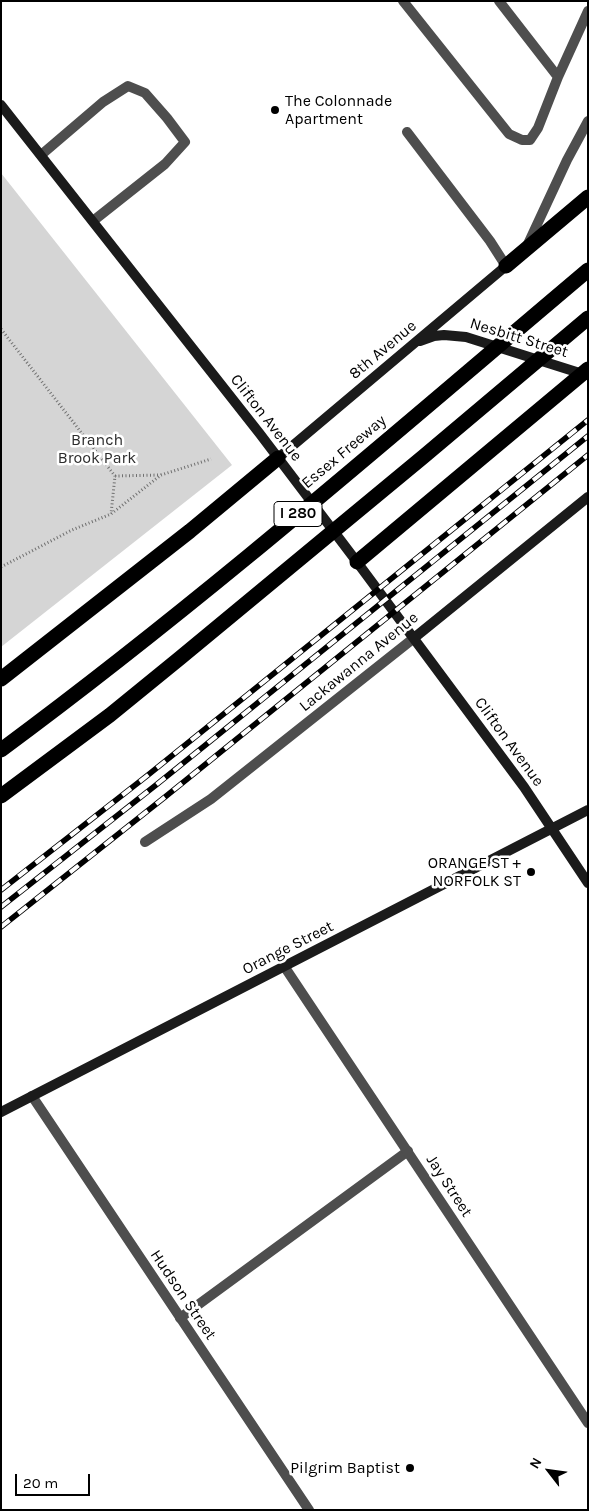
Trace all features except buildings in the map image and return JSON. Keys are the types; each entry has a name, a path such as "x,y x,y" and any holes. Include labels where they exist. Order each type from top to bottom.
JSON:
{"highway":[{"path":"506,266 588,197"},
{"name":"Essex Freeway","path":"1,750 113,666 183,610 588,270"},
{"name":"I 280","path":"1,796 110,715 166,670 588,318"},
{"path":"357,562 586,373"},
{"path":"1,679 278,458"}],"main road":[{"name":"Clifton Avenue","path":"1,105 348,549 524,787 588,883"},
{"name":"8th Avenue","path":"278,458 506,266"},
{"name":"Nesbitt Street","path":"413,345 434,336 454,335 586,373"},
{"name":"Lackawanna Avenue","path":"414,638 588,497"},
{"name":"Orange Street","path":"1,1112 588,810"}],"street":[{"path":"403,1 509,134 522,140 530,140 538,128 558,77 588,11"},
{"path":"499,1 558,77"},
{"path":"41,155 103,102 128,86 145,93 186,142 165,164 93,221"},
{"path":"525,249 567,160 588,121"},
{"path":"407,132 490,241 506,266"},
{"name":"Lackawanna Avenue","path":"145,842 217,794 414,638"},
{"name":"Jay Street","path":"284,966 588,1423"},
{"name":"Hudson Street","path":"32,1096 309,1510"},
{"path":"180,1318 408,1152"}],"path":[{"path":"1,329 115,476 111,514"},
{"path":"115,476 161,475 211,459"},
{"path":"1,567 72,530 111,514 161,475"}],"green space":[{"name":"Branch Brook Park","path":"1,173 232,465 1,647"}],"railway":[{"path":"1,890 148,775 588,420"},
{"path":"1,907 156,785 588,436"},
{"path":"1,927 588,455"}],"place":[{"name":"The Colonnade Apartment","path":"275,110"},
{"name":"ORANGE ST + NORFOLK ST","path":"531,872"},
{"name":"Pilgrim Baptist","path":"410,1468"}]}
